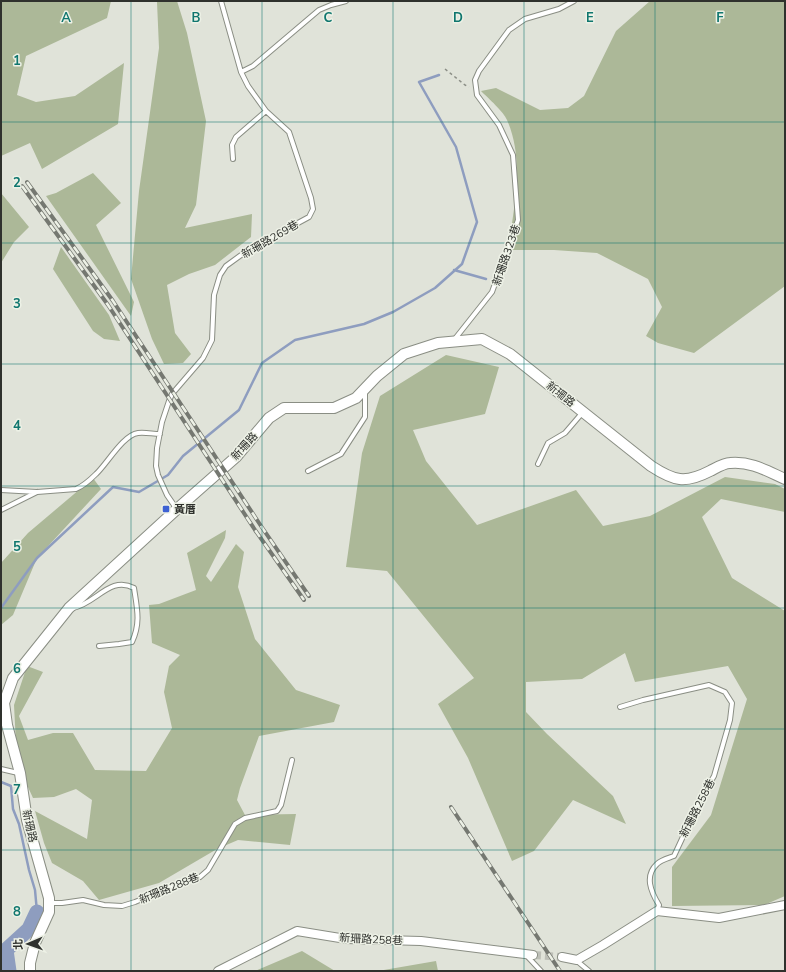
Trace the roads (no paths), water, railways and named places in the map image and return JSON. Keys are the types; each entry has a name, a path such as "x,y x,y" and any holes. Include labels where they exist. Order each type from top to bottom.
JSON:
{"street":[{"name":"新珊路","path":"30,971 30,963 35,944 49,912 49,903 48,892 27,820 20,773 7,725 4,703 14,678 69,608 236,457 269,418 284,408 334,408 356,398 377,376 404,354 438,343 482,339 510,354 651,466 666,476 682,480 700,476 728,463 747,463 762,468 785,479"},
{"path":"562,957 577,960 657,911 719,918 785,905"},
{"name":"新珊路258巷","path":"218,971 297,931 346,939 421,941 529,955"}],"lane":[{"name":"新珊路269巷","path":"177,509 167,495 158,474 156,455 160,434 172,394 203,358 212,340 214,295 223,271 226,266 248,250 309,217 313,209 311,198 289,132 266,111 248,86 241,72 220,1"},
{"path":"241,72 253,66 319,10 330,5 346,1"},
{"name":"新珊路323巷","path":"453,342 492,292 518,220 514,155 499,125 477,95 475,80 479,71 509,30 525,19 559,9 573,1"},
{"path":"233,159 232,145 236,137 266,111"},
{"path":"308,471 341,454 365,417 365,388"},
{"path":"538,464 548,443 566,433 583,412"},
{"path":"1,490 37,492 68,490 81,486 96,474 131,435 138,433 160,434"},
{"path":"1,510 37,492"},
{"path":"69,608 82,606 111,586 126,584 134,588 138,615 137,631 132,642 99,646"},
{"name":"新珊路258巷","path":"620,707 643,700 709,685 725,692 732,703 730,720 714,776 700,800 674,856 657,863 650,872 649,881 652,892 659,905 657,911"},
{"name":"新珊路288巷","path":"49,903 83,900 104,905 122,906 185,881 200,877 208,870 235,824 245,818 276,811 281,805 292,760"},
{"path":"1,769 20,773"},
{"path":"529,955 541,971"},
{"path":"577,960 589,971"}],"waterway":[{"path":"1,608 37,558 113,487 139,492 168,475 183,456 239,410 262,363 295,340 364,324 393,312 435,288 462,264 477,222 456,147 419,82 439,75"},
{"path":"454,270 486,279"},
{"path":"1,782 11,786 13,809 19,824 35,890 37,912"},
{"path":"9,971 6,950 29,929 37,912"}],"tunnel":[{"path":"533,955 562,957"}],"railway":[{"path":"27,182 113,301 261,526 309,596"},
{"path":"22,186 108,305 255,530 304,600"},
{"path":"451,807 560,971"}],"place":[{"name":"黃厝","path":"166,509"}]}
